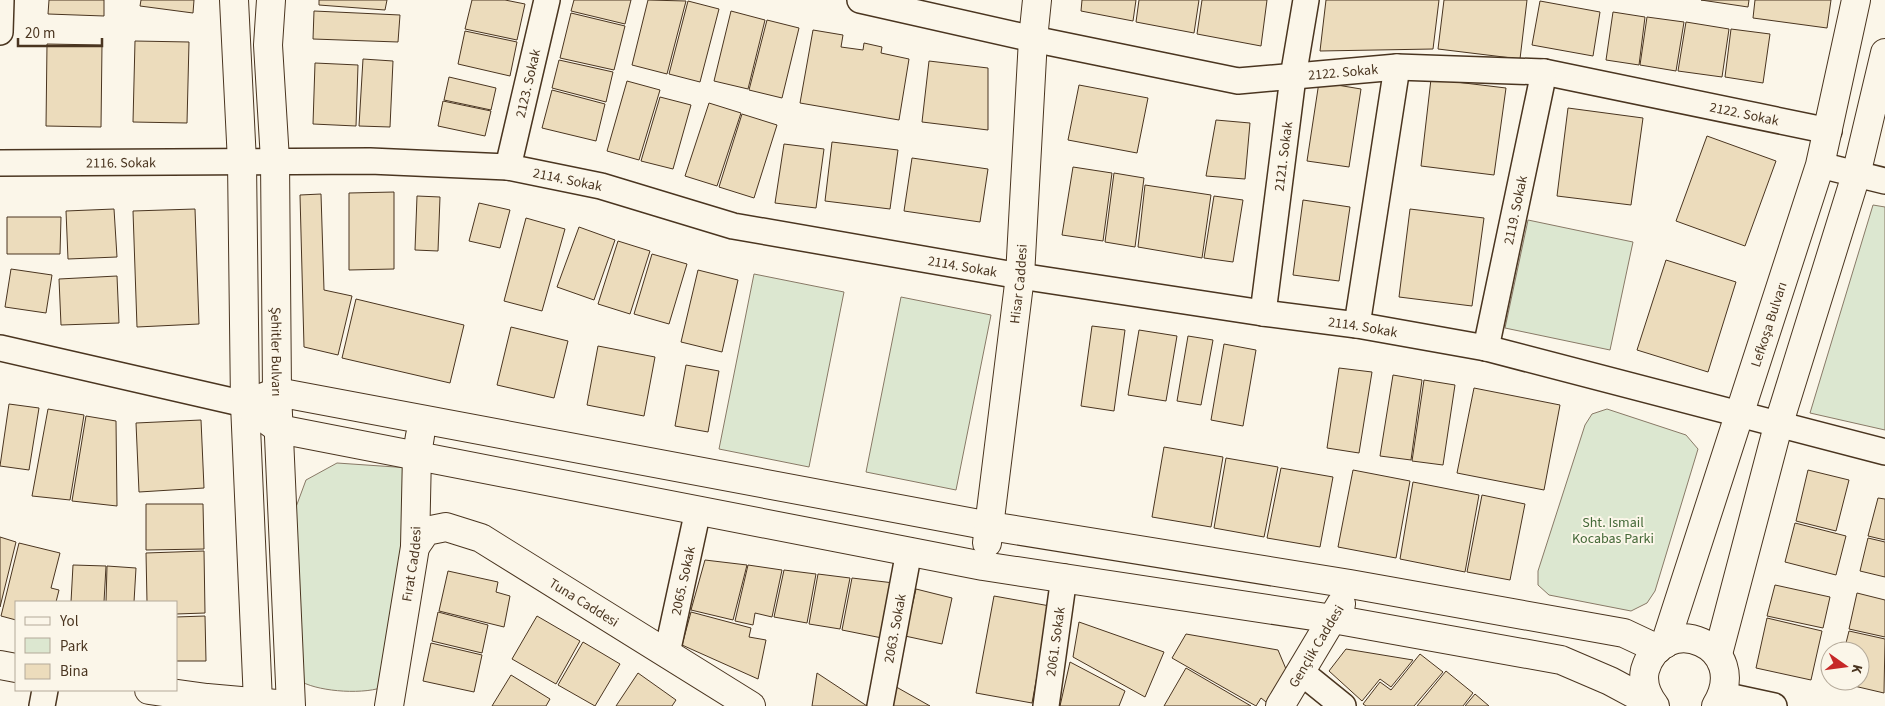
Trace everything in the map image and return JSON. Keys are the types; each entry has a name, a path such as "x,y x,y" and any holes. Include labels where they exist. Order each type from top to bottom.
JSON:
{"main road":[{"path":"234,0 242,162 246,404 258,702"},
{"name":"Şehitler Bulvarı","path":"271,0 268,45 275,160 277,392 291,706"},
{"name":"Hisar Caddesi","path":"984,566 1020,276 1033,39 1037,0"},
{"name":"Lefkoşa Bulvarı","path":"1654,705 1647,695 1644,673 1648,663 1661,646 1820,165 1856,0"},
{"path":"1718,654 1778,426 1856,175 1885,53"},
{"path":"246,404 277,392 990,526 1350,584 1624,633 1661,646 1681,638 1695,639 1708,645 1718,654 1724,667 1726,681 1719,700"},
{"path":"246,404 279,428 984,566 1334,618 1561,660 1610,681 1654,705"},
{"name":"Fırat Caddesi","path":"389,706 415,547 417,454 423,420"},
{"name":"Tuna Caddesi","path":"415,547 426,531 446,527 480,538 752,706"},
{"name":"Gençlik Caddesi","path":"1280,706 1334,618 1350,584"},
{"path":"0,665 15,668"},
{"path":"154,691 206,702 258,702 302,706"}],"street":[{"path":"0,32 1,0"},
{"name":"2123. Sokak","path":"508,167 547,0"},
{"name":"2122. Sokak","path":"860,0 1033,39 1238,81 1397,67 1544,72 1829,130"},
{"name":"2121. Sokak","path":"1263,313 1293,77 1306,0"},
{"path":"1357,325 1397,67"},
{"name":"2119. Sokak","path":"1486,348 1544,72"},
{"name":"2114. Sokak","path":"242,162 275,160 370,161 508,167 601,186 732,226 1020,276 1263,313 1357,325 1486,348 1738,413 1778,426 1885,452"},
{"name":"2116. Sokak","path":"0,163 242,162"},
{"path":"1820,165 1885,182"},
{"path":"0,348 246,404"},
{"name":"2065. Sokak","path":"666,653 698,510"},
{"name":"2063. Sokak","path":"880,706 909,551"},
{"name":"2061. Sokak","path":"1046,706 1064,577"},
{"path":"1301,672 1343,706"},
{"path":"42,706 44,691"},
{"path":"1719,700 1774,706"}],"green space":[{"path":"1873,205 1885,207 1885,430 1810,413"},
{"path":"1528,220 1633,242 1610,350 1505,328"},
{"path":"754,274 844,292 809,467 719,449"},
{"path":"901,297 991,315 956,490 866,472"},
{"name":"Sht. Ismail Kocabas Parki","path":"1607,409 1686,435 1698,449 1655,591 1647,603 1631,611 1549,595 1538,585 1538,571 1585,425 1592,414"},
{"path":"337,463 410,468 386,686 367,691 332,690 302,682 296,507 306,480"}],"building":[{"path":"49,0 104,0 104,16 48,14"},
{"path":"141,0 194,0 193,13 140,6"},
{"path":"319,0 387,0 385,10 319,5"},
{"path":"472,0 505,0 525,4 517,40 465,29"},
{"path":"574,0 631,0 625,24 571,11"},
{"path":"648,0 686,1 667,74 632,65"},
{"path":"1082,0 1136,0 1133,21 1081,11"},
{"path":"1139,0 1199,0 1194,33 1136,22"},
{"path":"1202,0 1267,0 1261,46 1197,34"},
{"path":"1326,0 1439,0 1433,49 1320,51"},
{"path":"1444,0 1527,0 1520,59 1438,49"},
{"path":"1701,0 1749,0 1748,7"},
{"path":"1755,0 1831,0 1827,28 1753,18"},
{"path":"688,1 719,9 700,82 669,74"},
{"path":"1540,1 1600,12 1593,56 1532,45"},
{"path":"314,11 400,15 398,42 313,39"},
{"path":"731,11 765,20 748,89 714,81"},
{"path":"1613,12 1645,17 1639,65 1606,60"},
{"path":"571,13 625,26 614,70 560,58"},
{"path":"1647,17 1684,22 1676,71 1640,65"},
{"path":"767,20 799,28 782,98 749,90"},
{"path":"1686,22 1729,29 1722,77 1678,71"},
{"path":"1731,29 1770,34 1763,83 1725,77"},
{"path":"813,30 843,35 841,47 863,50 864,43 882,47 881,53 909,59 899,120 800,103"},
{"path":"465,31 517,42 510,76 458,64"},
{"path":"135,41 189,42 187,123 133,122"},
{"path":"47,44 102,45 101,127 46,126"},
{"path":"363,59 393,61 390,127 359,126"},
{"path":"559,60 613,72 606,102 552,88"},
{"path":"929,61 988,68 988,130 922,122"},
{"path":"315,63 358,65 356,126 313,124"},
{"path":"449,77 496,88 491,110 444,100"},
{"path":"1431,79 1506,88 1494,175 1421,166"},
{"path":"627,81 660,90 639,160 607,151"},
{"path":"1319,82 1361,89 1349,167 1307,161"},
{"path":"1079,85 1148,98 1137,153 1068,140"},
{"path":"552,90 605,104 596,141 542,128"},
{"path":"660,97 691,105 673,169 641,161"},
{"path":"443,101 491,111 485,136 438,126"},
{"path":"709,103 741,113 717,186 685,176"},
{"path":"1568,108 1643,118 1631,205 1557,196"},
{"path":"742,114 777,125 754,198 719,187"},
{"path":"1216,120 1250,123 1245,179 1206,176"},
{"path":"1707,136 1776,161 1745,246 1676,221"},
{"path":"832,142 898,150 890,209 825,201"},
{"path":"784,144 824,149 816,208 775,203"},
{"path":"912,158 988,169 980,222 904,211"},
{"path":"1073,167 1112,173 1103,241 1062,235"},
{"path":"1114,173 1144,178 1135,247 1105,242"},
{"path":"1145,185 1211,195 1202,258 1138,247"},
{"path":"394,192 394,269 349,270 349,193"},
{"path":"321,194 324,290 352,296 338,355 304,347 300,195"},
{"path":"417,196 440,197 438,251 415,250"},
{"path":"1214,196 1243,200 1233,262 1204,258"},
{"path":"1303,200 1350,207 1339,281 1293,275"},
{"path":"479,203 510,210 500,248 469,241"},
{"path":"114,209 117,257 68,259 66,211"},
{"path":"195,209 199,324 137,327 133,211"},
{"path":"1410,209 1484,218 1472,306 1399,297"},
{"path":"7,217 61,217 60,254 7,254"},
{"path":"526,218 565,229 542,311 504,301"},
{"path":"579,227 615,240 594,300 557,287"},
{"path":"618,241 650,251 630,314 598,304"},
{"path":"652,254 687,264 669,324 634,314"},
{"path":"1666,260 1736,282 1708,372 1637,350"},
{"path":"11,269 52,275 46,313 5,307"},
{"path":"698,270 738,280 722,352 681,342"},
{"path":"117,276 119,323 61,325 59,279"},
{"path":"356,299 464,325 450,383 342,358"},
{"path":"1092,326 1125,330 1114,411 1081,406"},
{"path":"511,327 568,341 554,398 497,385"},
{"path":"1139,330 1177,336 1166,401 1128,395"},
{"path":"1188,336 1213,340 1201,405 1177,401"},
{"path":"1224,344 1256,350 1243,426 1211,420"},
{"path":"598,346 655,357 644,416 587,405"},
{"path":"686,365 719,371 708,432 675,426"},
{"path":"1339,368 1372,372 1359,453 1327,448"},
{"path":"1393,375 1422,380 1411,460 1380,456"},
{"path":"1424,380 1455,385 1443,465 1412,461"},
{"path":"1474,388 1560,405 1544,490 1457,473"},
{"path":"9,404 39,408 29,470 0,466"},
{"path":"48,409 84,415 70,500 32,496"},
{"path":"86,416 116,421 117,506 72,501"},
{"path":"201,420 204,488 139,492 136,423"},
{"path":"1164,447 1223,457 1211,527 1152,517"},
{"path":"1226,458 1278,467 1264,537 1214,528"},
{"path":"1281,468 1333,477 1320,547 1267,538"},
{"path":"1353,470 1410,481 1396,558 1338,547"},
{"path":"1808,470 1849,480 1836,531 1796,521"},
{"path":"1413,482 1479,495 1465,572 1400,559"},
{"path":"1482,495 1525,504 1510,580 1467,572"},
{"path":"1878,498 1885,499 1885,540 1868,536"},
{"path":"146,504 203,504 204,549 146,550"},
{"path":"1795,523 1846,536 1836,575 1785,562"},
{"path":"0,537 16,542 0,607"},
{"path":"1868,538 1885,542 1885,577 1860,571"},
{"path":"19,543 60,553 51,588 59,590 56,601 15,601 15,620 1,616"},
{"path":"204,551 205,613 178,614 178,601 147,601 146,553"},
{"path":"705,560 747,565 733,620 691,610"},
{"path":"73,565 106,566 104,601 71,601"},
{"path":"748,565 782,570 772,617 755,613 753,625 735,621"},
{"path":"107,566 136,568 134,601 106,601"},
{"path":"784,570 816,574 807,623 774,617"},
{"path":"448,571 498,582 496,592 510,596 504,627 439,611"},
{"path":"818,574 850,578 840,629 809,624"},
{"path":"852,578 894,583 882,638 842,630"},
{"path":"1775,585 1830,597 1823,628 1767,616"},
{"path":"916,589 952,598 942,644 905,636"},
{"path":"1857,593 1885,600 1885,637 1849,629"},
{"path":"994,596 1050,606 1032,703 976,693"},
{"path":"438,612 488,625 482,653 432,641"},
{"path":"691,612 751,628 749,637 766,640 758,679 682,645"},
{"path":"205,616 206,661 178,661 178,617"},
{"path":"537,616 580,641 556,684 512,659"},
{"path":"1767,618 1822,631 1811,680 1756,668"},
{"path":"1079,622 1164,652 1145,697 1073,657"},
{"path":"1849,631 1885,639 1884,693 1870,690 1870,641 1846,641"},
{"path":"1186,634 1278,650 1286,669 1266,702 1261,698 1256,706 1172,658"},
{"path":"583,642 620,664 595,706 558,685"},
{"path":"431,643 482,655 474,692 423,681"},
{"path":"1346,649 1413,660 1391,687 1380,679 1362,701 1329,671"},
{"path":"1420,654 1443,672 1414,706 1366,706 1363,704 1380,682 1391,690"},
{"path":"1070,662 1125,691 1119,706 1060,706"},
{"path":"1186,668 1251,706 1164,706"},
{"path":"1446,671 1473,693 1463,706 1417,706"},
{"path":"638,673 676,700 672,706 616,706"},
{"path":"817,673 867,706 812,706"},
{"path":"511,675 550,699 546,706 492,706"},
{"path":"891,684 930,706 886,706"},
{"path":"1475,694 1489,706 1465,706"}]}
